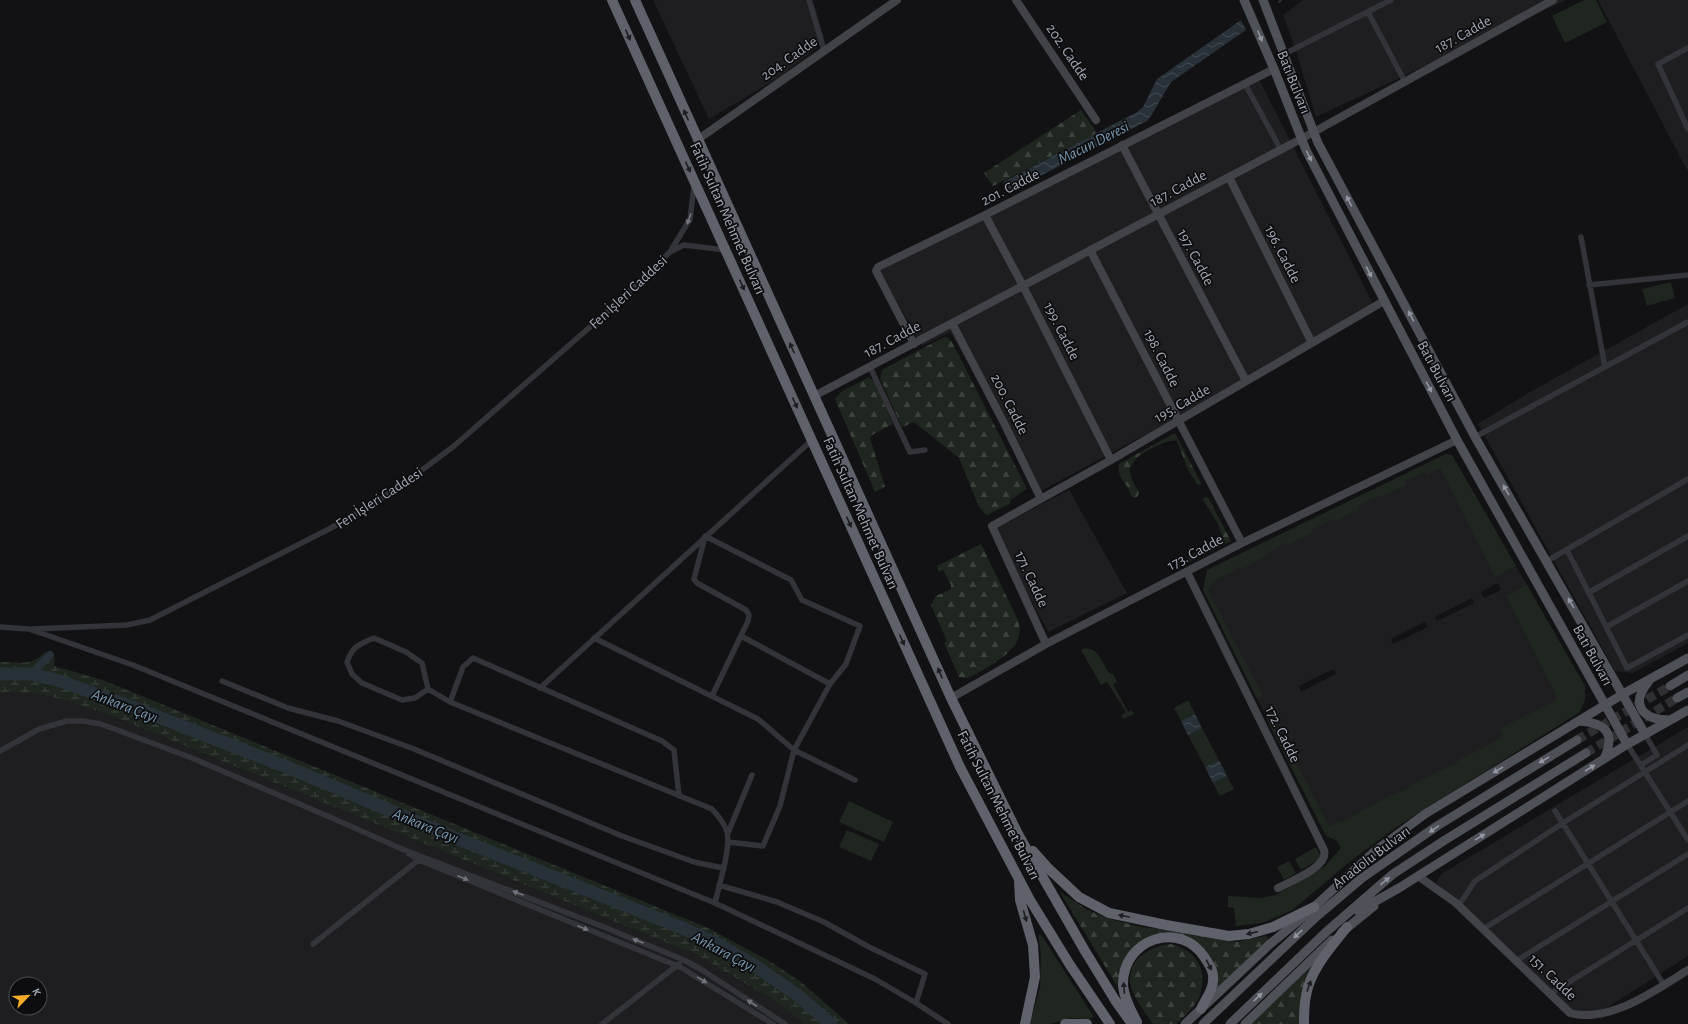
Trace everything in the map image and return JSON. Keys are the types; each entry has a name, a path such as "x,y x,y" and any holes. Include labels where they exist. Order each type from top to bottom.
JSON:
{"highway":[{"name":"Fatih Sultan Mehmet Bulvarı","path":"612,0 960,767 1030,900 1070,965 1110,1024"},
{"name":"Fatih Sultan Mehmet Bulvarı","path":"635,0 697,140 951,698 1018,834 1114,1000 1132,1024"},
{"path":"1018,834 1065,885 1079,897 1109,913 1166,925 1229,936 1239,936 1273,927 1314,907"},
{"path":"1019,878 1020,900 1033,945 1035,977 1025,1024"},
{"path":"1304,1024 1306,996 1312,977 1328,950 1347,927"},
{"path":"1137,1024 1126,999 1123,985 1126,965 1137,950 1152,939 1173,937 1190,942 1200,950 1212,968 1213,982 1201,1009"},
{"path":"1065,1024 1087,1024"}],"main road":[{"name":"Batı Bulvarı","path":"1244,0 1274,69 1306,150 1456,440 1627,744"},
{"name":"Batı Bulvarı","path":"1263,0 1318,143 1475,437 1645,734"},
{"path":"1316,917 1331,898 1375,851 1425,814 1623,694 1688,658"},
{"path":"1670,686 1688,675"},
{"path":"1651,679 1643,689 1639,698 1643,713 1659,720 1671,720"},
{"path":"1677,698 1688,692"},
{"path":"1332,928 1360,909 1399,888 1627,744 1688,710"},
{"path":"1579,721 1599,724 1607,732 1610,742 1604,759"},
{"name":"Anadolu Bulvarı","path":"1203,1024 1316,917 1362,878 1437,826 1577,740"},
{"name":"Anadolu Bulvarı","path":"1230,1024 1332,928 1393,874 1586,753"},
{"path":"1186,1024 1270,944 1301,919 1363,864"},
{"path":"1314,907 1362,878"},
{"path":"1245,1024 1347,927 1399,888"},
{"path":"1347,927 1371,893"}],"street":[{"path":"809,0 824,50"},
{"name":"204. Cadde","path":"697,140 897,0"},
{"name":"202. Cadde","path":"1016,0 1096,120"},
{"path":"1284,54 1391,0"},
{"name":"187. Cadde","path":"814,396 1302,139 1552,0"},
{"path":"1368,12 1405,82"},
{"path":"1688,48 1658,64 1688,129"},
{"name":"201. Cadde","path":"914,344 876,269 1274,69"},
{"path":"1246,84 1281,150"},
{"name":"197. Cadde","path":"1122,145 1246,381"},
{"name":"196. Cadde","path":"1228,177 1312,343"},
{"path":"670,252 690,219 695,182"},
{"name":"199. Cadde","path":"986,215 1111,460"},
{"path":"1581,237 1605,367"},
{"path":"670,252 684,245 726,250"},
{"name":"198. Cadde","path":"1090,250 1242,543"},
{"name":"Fen İşleri Caddesi","path":"28,629 127,625 150,620 281,554 375,503 454,446 614,306 670,252"},
{"path":"1589,285 1688,275"},
{"name":"195. Cadde","path":"992,526 1111,460 1384,300"},
{"name":"200. Cadde","path":"952,323 1041,499"},
{"path":"1475,437 1688,323"},
{"path":"870,367 910,452 925,450"},
{"path":"540,688 812,440"},
{"name":"173. Cadde","path":"951,698 1046,644 1242,543 1456,440"},
{"path":"1547,561 1688,479"},
{"name":"171. Cadde","path":"992,526 1046,644"},
{"path":"705,536 694,579 697,583 746,610 749,615 748,621 712,696"},
{"path":"705,536 791,580 802,600 860,626 846,664 830,684 794,750 780,806 763,846 728,842"},
{"path":"1588,592 1688,536"},
{"path":"1567,550 1627,668 1688,635"},
{"name":"172. Cadde","path":"1187,572 1324,850 1324,858 1320,865 1278,888"},
{"path":"1606,627 1688,582"},
{"path":"0,627 28,629 133,665 715,903 875,979 948,1024"},
{"path":"741,636 830,684"},
{"path":"428,689 415,698 402,700 362,683 352,674 347,662 350,654 357,645 374,638 406,652 422,663 428,689 450,702 712,809 723,821 728,833"},
{"path":"594,638 758,719 794,750 854,780"},
{"path":"450,702 463,667 473,658 662,741 674,750 678,796"},
{"path":"222,681 288,708 338,721 414,749 622,836 694,862 723,868"},
{"path":"0,751 39,729 67,721 83,721 101,724 192,758 421,858 676,966 773,1024"},
{"path":"1640,765 1657,755 1645,734"},
{"path":"1627,744 1688,840"},
{"path":"1459,905 1475,881 1563,823 1688,745"},
{"path":"715,903 728,849 728,833 752,775"},
{"path":"1483,929 1688,801"},
{"path":"1555,811 1664,985"},
{"path":"1516,961 1688,854"},
{"path":"313,944 421,858"},
{"path":"421,858 604,927 683,960 702,970 785,1024"},
{"name":"151. Cadde","path":"1418,876 1459,905 1570,1013 1578,1016 1592,1017 1610,1014 1635,1004 1688,970"},
{"path":"719,885 777,902 824,922 869,947 925,974 916,1003"},
{"path":"1550,994 1688,908"},
{"path":"602,1024 683,960"}],"shaded area":[{"path":"653,0 813,0 825,41 781,76 709,119"},
{"path":"1303,0 1566,0 1316,117 1296,51 1283,15"},
{"path":"1598,0 1688,0 1688,172"},
{"path":"1260,81 1376,310 1041,491 950,332 922,346 879,270"},
{"path":"1688,304 1688,643 1633,673 1615,671 1478,424 1528,393"},
{"path":"1446,454 1452,455 1585,686 1584,693 1326,836 1203,590 1207,570","holes":["1498,583 1501,590 1484,598 1481,592","1472,598 1474,603 1437,621 1435,617","1425,622 1428,627 1393,644 1391,639","1334,669 1336,674 1301,692 1299,686"]},
{"path":"1069,490 1127,593 1048,632 994,529"},
{"path":"21,692 61,698 112,716 699,956 775,1001 805,1024 0,1024 0,693"},
{"path":"1688,727 1688,956 1592,1017 1570,1013 1436,883 1441,874"}],"green space":[{"path":"1584,0 1596,0 1607,22 1565,43 1552,16"},
{"path":"1081,110 1097,133 993,186 984,173"},
{"path":"1671,282 1675,298 1647,306 1642,289"},
{"path":"944,337 947,337 952,342 1027,489 1010,500 1011,503 987,515 979,507 959,458 914,422 902,427 880,378 882,370"},
{"path":"869,377 875,383 893,424 872,435 870,438 885,487 875,492 835,399 841,392"},
{"path":"1175,433 1201,483 1200,485 1197,484 1188,470 1177,441 1169,441 1152,448 1139,456 1129,469 1133,482 1139,492 1138,496 1135,498 1132,497 1120,475 1119,464"},
{"path":"1446,454 1452,455 1516,566 1495,577 1440,468 1426,475 1425,472 1405,481 1406,485 1358,506 1359,509 1334,522 1332,519 1312,530 1313,533 1287,545 1286,543 1242,569 1240,567 1211,583 1212,585 1209,586 1210,589 1208,590 1263,696 1257,699 1203,590 1207,570"},
{"path":"1208,497 1231,541 1179,567 1180,564 1202,547 1221,541 1223,538 1217,522 1203,500 1203,498"},
{"path":"981,544 1018,620 1020,629 1019,636 1016,643 1006,655 999,660 970,677 959,677 944,643 947,641 931,605 936,596 951,589 951,585 943,570 939,572 937,566"},
{"path":"1527,585 1585,686 1585,700 1580,712 1398,826 1352,860 1291,911 1262,923 1236,926 1234,908 1228,907 1228,896 1261,898 1276,895 1324,867 1341,848 1337,841 1326,836 1267,720 1273,717 1329,826 1341,821 1342,822 1392,794 1392,796 1412,786 1411,785 1458,762 1457,761 1503,737 1499,729 1558,699 1506,596"},
{"path":"1085,648 1093,650 1097,653 1109,673 1113,674 1117,682 1113,684 1128,712 1131,710 1134,714 1123,719 1121,715 1126,712 1107,682 1101,685 1081,650"},
{"path":"45,652 55,658 54,666 103,680 708,928 771,962 801,982 849,1024 805,1024 775,1001 699,956 112,716 44,695 30,693 0,693 0,662 29,662"},
{"path":"1188,700 1195,714 1181,721 1174,708"},
{"path":"1202,728 1219,760 1205,767 1188,735"},
{"path":"1227,776 1234,789 1220,796 1213,783"},
{"path":"849,801 893,822 884,842 839,822"},
{"path":"847,830 879,844 871,861 839,847"},
{"path":"1316,847 1320,855 1318,860 1301,870 1295,859"},
{"path":"1289,861 1296,873 1284,880 1277,867"},
{"path":"1060,892 1086,909 1109,919 1142,927 1195,933 1236,942 1266,936 1270,940 1217,991 1216,967 1204,948 1192,939 1175,935 1160,935 1123,964 1117,986"},
{"path":"1038,934 1042,936 1094,1017 1088,1019 1071,1018 1050,1024 1030,1024 1040,987 1041,953"},
{"path":"1171,944 1186,950 1196,959 1202,971 1202,987 1200,995 1193,1007 1176,1024 1153,1024 1133,992 1130,981 1131,973 1137,960 1143,955 1156,947"},
{"path":"1318,957 1301,1024 1249,1024"}],"water":[{"path":"1241,20 1246,30 1171,82 1147,121 1009,192 1003,182 1137,112 1143,107 1157,79"},
{"path":"1195,714 1202,728 1188,735 1181,721"},
{"path":"1219,760 1227,776 1213,783 1205,767"}],"waterway":[{"name":"Macun Deresi","path":"31,674 50,655"},
{"name":"Ankara Çayı","path":"0,674 31,674 57,680 138,709 287,767 453,837 680,927 717,944 752,964 796,994 831,1024"}],"tunnel":[{"path":"1577,740 1670,686"},
{"path":"1586,753 1677,698"}]}
